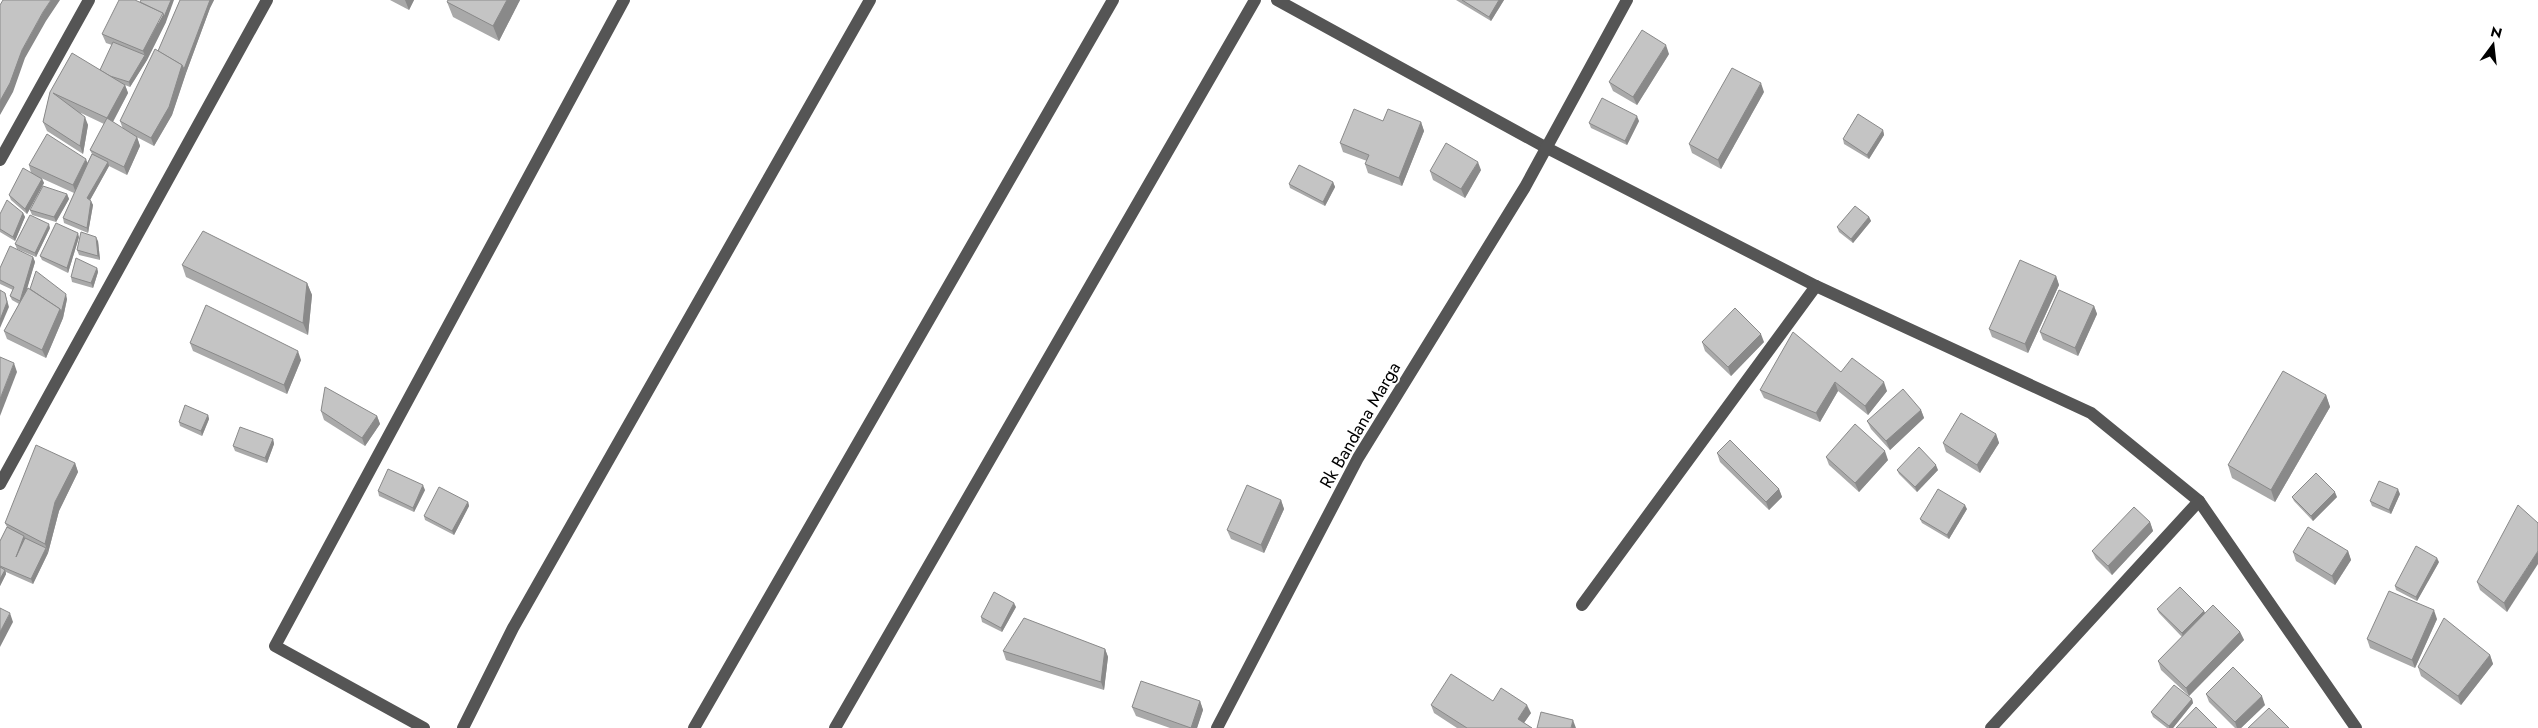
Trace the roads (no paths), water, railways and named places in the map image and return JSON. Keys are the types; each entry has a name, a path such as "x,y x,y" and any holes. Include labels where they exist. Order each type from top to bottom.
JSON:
{"street":[{"path":"0,160 89,0"},
{"path":"0,484 267,0"},
{"path":"424,728 275,646 624,0"},
{"path":"463,728 513,628 870,0"},
{"path":"694,728 1113,0"},
{"path":"835,728 1255,0"},
{"path":"1277,0 1545,147 1816,286 2091,413 2199,501 2356,728"},
{"name":"Rk Bandana Marga","path":"1217,728 1358,458 1525,187 1545,147 1627,0"},
{"path":"1582,605 1816,286"},
{"path":"1991,728 2199,501"}]}
